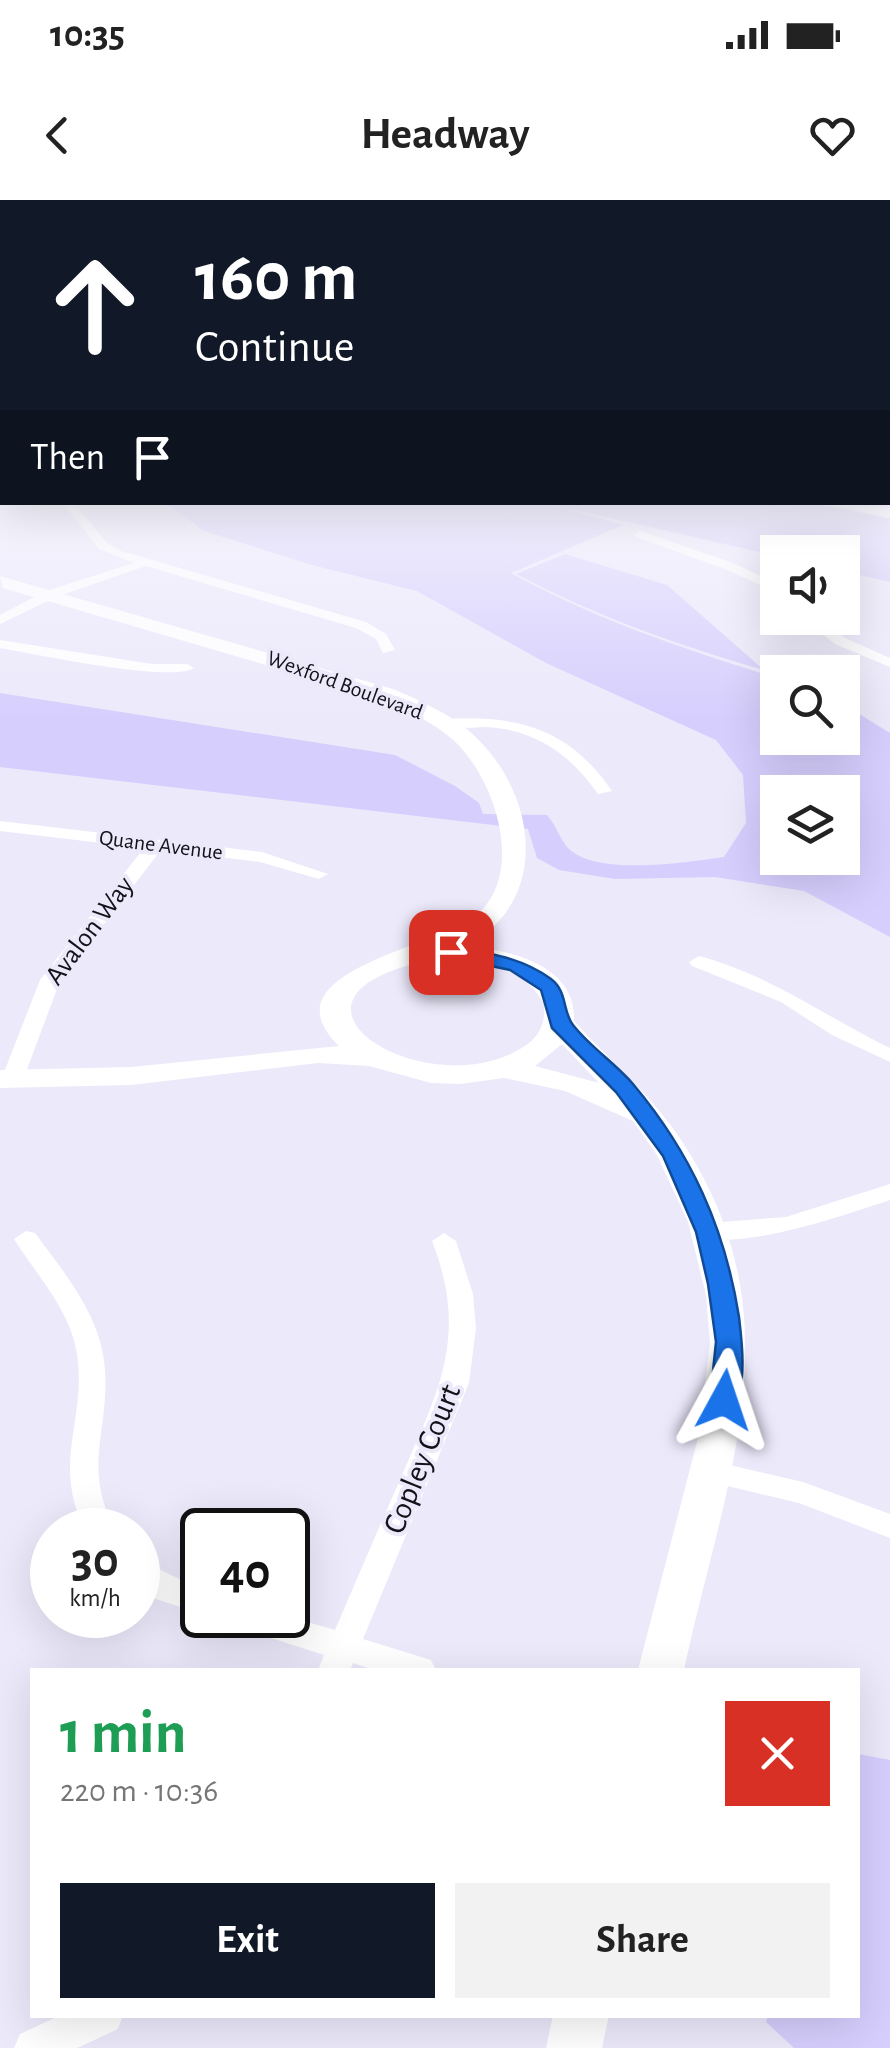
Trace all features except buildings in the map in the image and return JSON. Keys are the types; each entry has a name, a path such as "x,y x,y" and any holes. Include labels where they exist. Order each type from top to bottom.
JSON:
{"street":[{"path":"106,547 142,564 361,625 382,636 388,650"},
{"path":"675,547 760,580"},
{"path":"0,620 51,594 142,564"},
{"name":"Wexford Boulevard","path":"0,566 48,587 51,594"},
{"name":"Wexford Boulevard","path":"0,582 353,682 410,704 461,736 488,768 515,847 506,901 505,938 516,965"},
{"path":"832,635 890,663"},
{"path":"0,644 152,668 187,668"},
{"path":"444,724 492,721 530,728 582,762 604,791"},
{"name":"Quane Avenue","path":"0,826 262,857 319,874"},
{"name":"Avalon Way","path":"6,1079 50,980 157,844"},
{"path":"246,1059 305,1034 336,1012 344,989 368,970 472,934 506,901"},
{"path":"426,953 476,954 516,965 548,986 557,999 560,1024 624,1088 674,1155 709,1232 729,1342 712,1472 661,1668"},
{"path":"699,962 788,998 839,1031 890,1056"},
{"path":"336,1012 345,1036 372,1056"},
{"path":"502,1068 540,1049 560,1024"},
{"path":"6,1079 131,1076 246,1059 318,1054 372,1056 434,1073 502,1068 575,1084 644,1116"},
{"path":"709,1232 788,1226 890,1192"},
{"path":"26,1239 74,1307 87,1337 92,1369 80,1456 81,1486 90,1508"},
{"name":"Copley Court","path":"339,1658 455,1383 464,1345 465,1309 459,1275 444,1241"},
{"path":"712,1472 803,1493 890,1526"},
{"path":"292,1638 339,1658 406,1668"},
{"path":"34,2048 98,2018"},
{"path":"574,2048 580,2018"}],"shaded area":[{"path":"256,547 571,547 511,573 608,619 760,672 760,755 860,755 860,714 890,733 890,937 804,891 715,877 615,879 559,870 537,858 528,829 0,767 0,693 395,755 455,786 479,803 483,814 547,815 568,848 599,862 643,865 724,857 746,823 743,775 716,740 546,663 417,591"},
{"path":"860,547 890,547 890,582 860,575"},
{"path":"565,554 667,585 760,669 637,628 516,574"},
{"path":"860,1754 890,1760 890,2048 794,2048 766,2022 767,2018 860,2018"}],"route":[{"path":"451,952 516,965 548,986 557,999 560,1024 624,1088 674,1155 709,1232 721,1284 729,1342 724,1400"}]}
